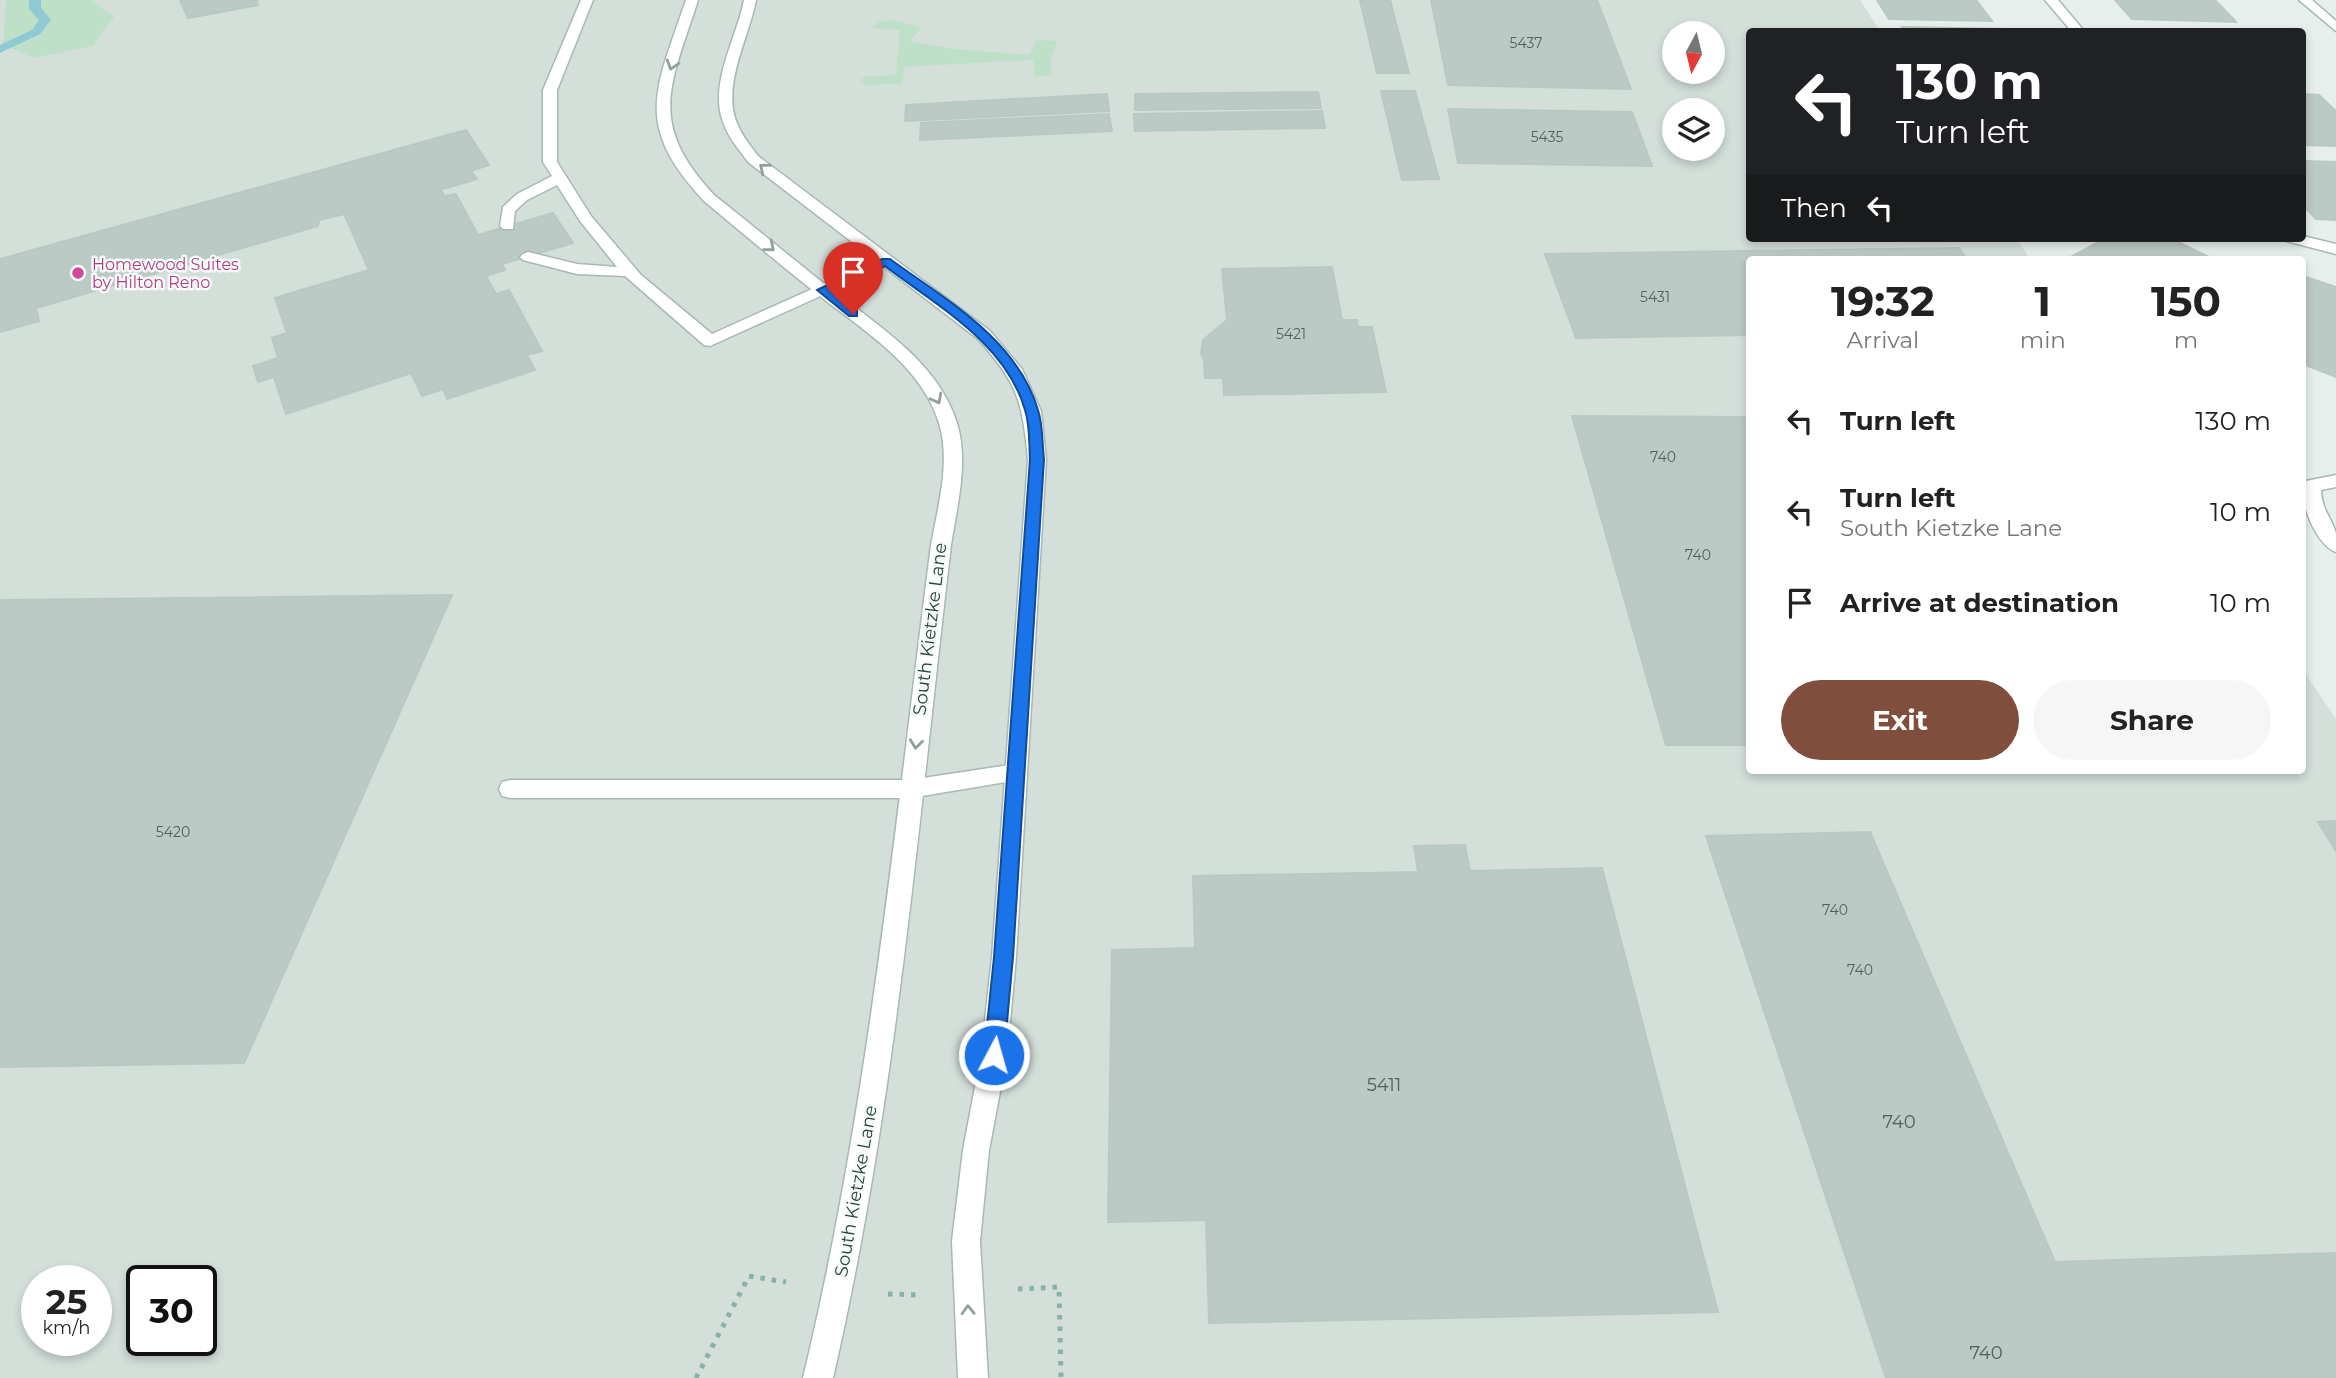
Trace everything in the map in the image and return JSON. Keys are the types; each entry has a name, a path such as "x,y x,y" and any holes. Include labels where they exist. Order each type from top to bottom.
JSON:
{"street":[{"path":"587,0 550,90 550,162 585,218 630,272 710,341 886,261"},
{"name":"South Kietzke Lane","path":"692,0 666,84 662,121 670,151 686,176 709,198 868,326 908,362 934,393 948,424 953,465 867,1137 839,1289 818,1378"},
{"path":"750,0 728,80 727,107 732,131 753,159 984,335 1014,369 1032,411 1037,459 1004,957 994,1055 976,1150 966,1241 973,1378"},
{"path":"2051,0 2076,28"},
{"path":"2305,0 2336,27"},
{"path":"508,226 508,210 522,197 560,178"},
{"path":"2306,242 2336,249"},
{"path":"528,257 577,270 630,272"},
{"path":"2336,481 2312,485 2311,502 2316,519 2336,545"},
{"path":"510,789 910,789 1016,773"}],"path":[{"path":"696,1378 749,1276 786,1282"},
{"path":"1007,1289 1059,1287 1060,1378"},
{"path":"888,1294 928,1294"}],"shaded area":[{"path":"0,0 1860,0 1878,28 1746,28 1746,242 2019,242 2028,256 1746,256 1746,774 2306,774 2306,674 2336,719 2336,1378 0,1378"}],"green space":[{"path":"6,0 91,0 114,17 93,46 34,58 3,45"},
{"path":"890,20 922,27 910,41 956,49 1029,55 1037,40 1057,41 1051,59 1052,76 1035,77 1033,60 904,67 903,81 900,84 866,85 860,80 867,76 896,75 900,30 869,28"}],"building":[{"path":"180,0 258,0 258,5 188,18"},
{"path":"1360,0 1390,0 1409,73 1377,73"},
{"path":"1431,0 1597,0 1631,89 1448,85"},
{"path":"1877,0 1976,0 1992,21 1889,19"},
{"path":"2115,0 2215,0 2236,22 2132,19"},
{"path":"1381,91 1415,91 1439,179 1402,180"},
{"path":"1318,92 1321,108 1135,110 1135,94"},
{"path":"1107,94 1109,111 905,121 906,105"},
{"path":"2306,94 2319,95 2336,111 2336,146 2306,145"},
{"path":"1448,109 1632,112 1652,166 1458,163"},
{"path":"1322,111 1325,128 1135,131 1134,114"},
{"path":"1109,114 1112,131 920,140 921,123"},
{"name":"Homewood Suites by Hilton Reno","path":"466,130 489,165 471,171 477,179 440,190 445,196 456,194 478,235 553,213 573,243 502,264 505,270 486,276 496,294 509,290 542,351 527,355 535,370 447,399 443,389 422,396 411,373 286,414 274,377 258,382 253,366 278,358 272,338 287,333 275,298 369,270 344,214 319,220 318,226 36,308 39,321 0,332 0,259"},
{"path":"2306,161 2336,162 2336,220 2316,219 2306,208"},
{"path":"2099,242 2178,242 2207,256 2073,256"},
{"path":"1959,248 1965,256 1746,256 1746,335 1576,338 1545,254"},
{"path":"1332,267 1342,320 1357,320 1358,327 1372,327 1386,392 1224,395 1223,378 1205,378 1201,354 1203,340 1227,320 1222,269"},
{"path":"2306,277 2336,287 2336,377 2306,365"},
{"path":"1572,416 1746,417 1746,745 1666,745"},
{"path":"452,595 244,1063 0,1067 0,600"},
{"path":"2336,821 2336,851 2318,822"},
{"path":"1870,832 2055,1262 2336,1253 2336,1378 1886,1378 1706,836"},
{"path":"1465,845 1470,871 1602,868 1718,1312 1209,1323 1206,1220 1108,1222 1112,950 1195,948 1193,876 1418,872 1414,846"}],"waterway":[{"path":"0,49 36,32 45,20 35,9 35,0"}],"place":[{"name":"Homewood Suites by Hilton Reno","path":"78,273"}],"route":[{"path":"853,314 823,290 886,261 984,335 1014,369 1032,411 1037,459 1004,957 994,1055"}]}
